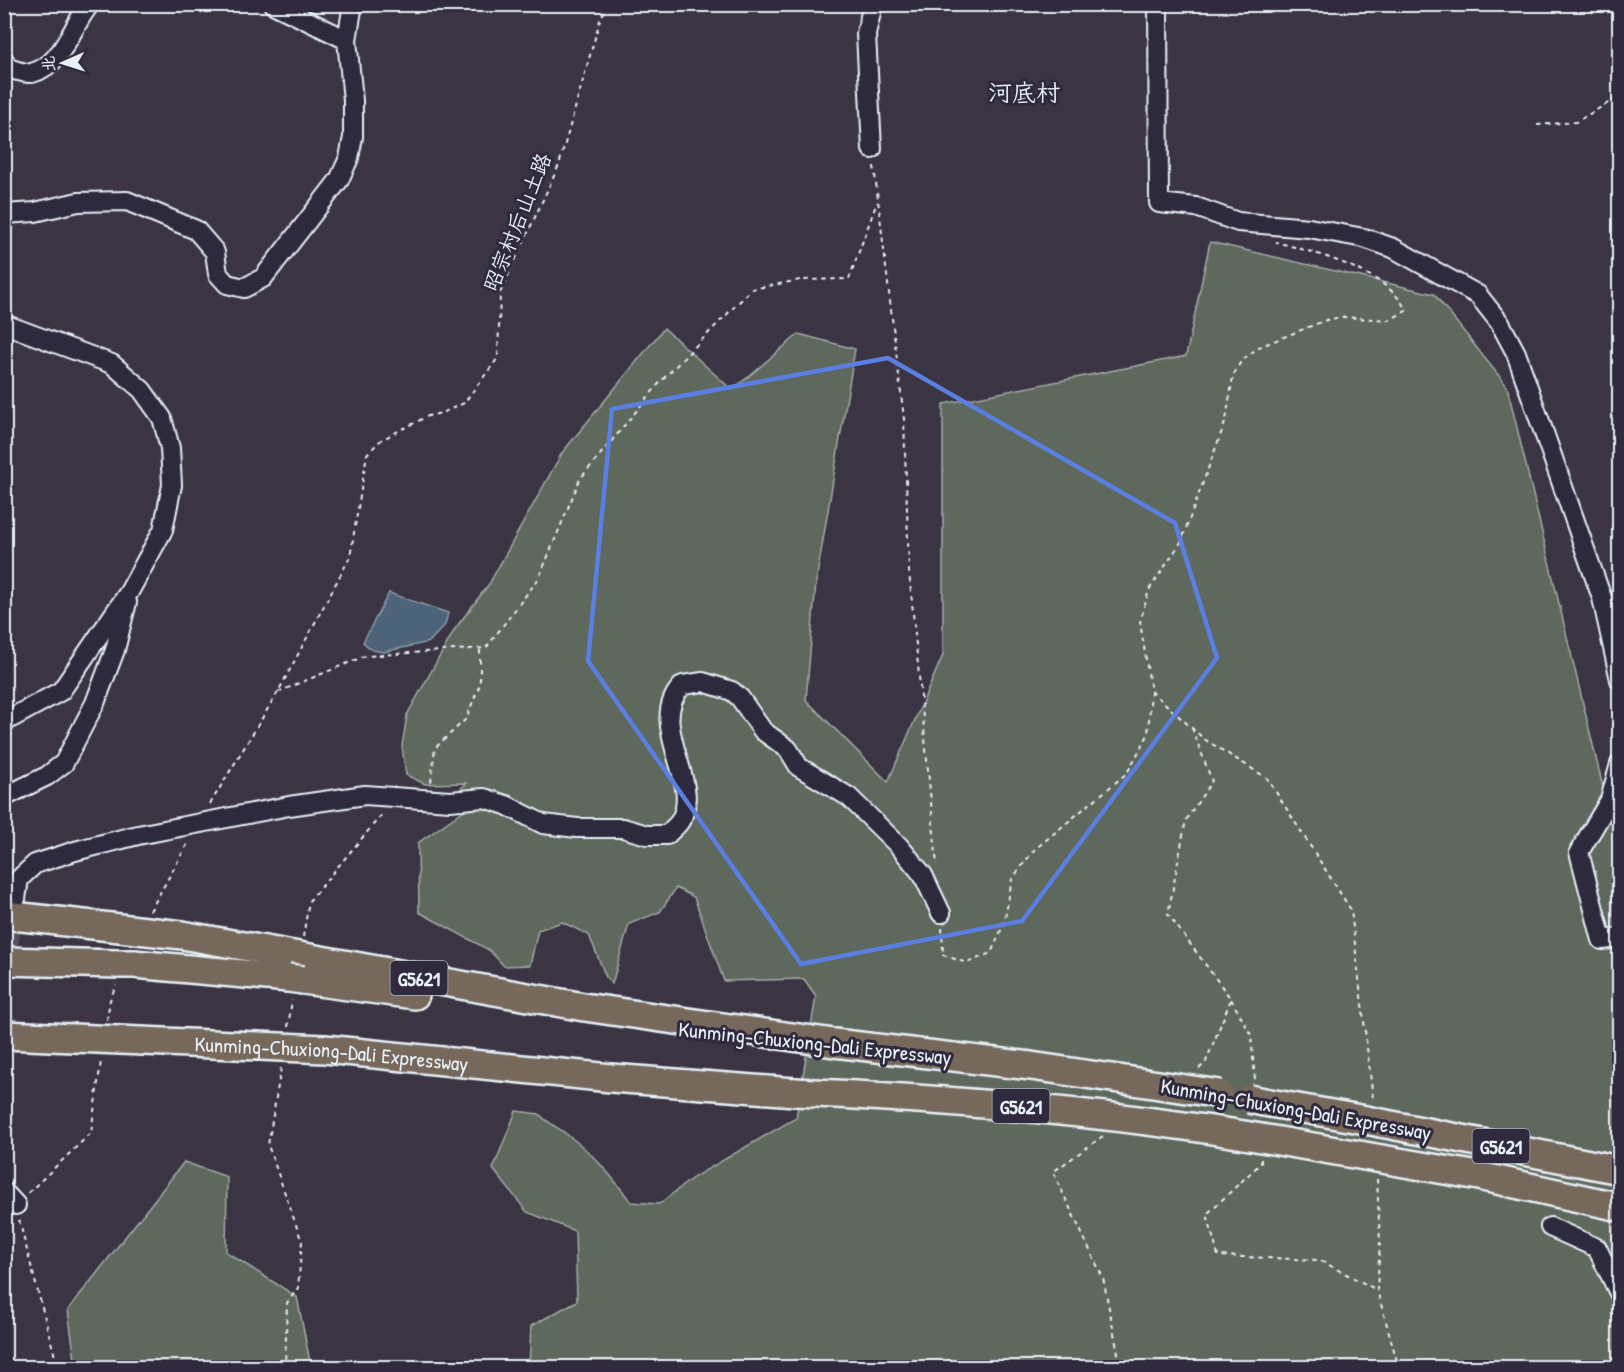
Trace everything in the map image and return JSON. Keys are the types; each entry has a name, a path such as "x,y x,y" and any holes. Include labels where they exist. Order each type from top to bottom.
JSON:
{"highway":[{"name":"G5621","path":"10,907 193,936 584,1007 834,1043"},
{"name":"Kunming-Chuxiong-Dali Expressway","path":"4,960 126,964 686,1030 834,1043 1031,1066 1220,1094 1256,1094 1374,1115 1620,1170"},
{"name":"Kunming-Chuxiong-Dali Expressway","path":"4,1035 325,1049 611,1078 795,1092 1010,1104 1140,1119 1253,1145 1479,1176 1620,1207"}],"street":[{"path":"4,60 9,69 31,74 50,64 66,44 78,17 90,4"},
{"path":"273,4 347,39"},
{"path":"4,214 35,212 78,202 127,201 196,230 215,252 218,274 227,284 244,288 263,278 339,180 349,158 353,136 353,100 347,39 353,4"},
{"path":"872,149 866,34 873,4"},
{"path":"1158,4 1159,202 1196,207 1238,222 1309,228 1364,238 1393,248 1478,295 1500,323 1516,353 1602,598 1620,680"},
{"path":"4,324 112,364 142,390 162,418 170,448 172,485 164,530 129,592 61,692 4,722"},
{"path":"4,797 47,776 64,763 95,703 115,650 129,592"},
{"path":"10,907 12,875 53,857 138,835 289,806 365,795 450,801 484,798 506,805 543,824 577,828 623,828 647,835 668,835 681,819 684,798 683,777 668,725 671,702 682,685 703,682 732,691 740,698 763,730 788,748 799,767 849,797 899,846 922,875 941,914"},
{"path":"1620,764 1610,800 1579,852 1602,940 1620,938"},
{"path":"1550,1227 1597,1248 1620,1294"}],"path":[{"name":"昭宗村后山土路","path":"480,648 365,656 278,692 351,557 368,454 381,440 428,416 442,413 464,403 498,358 500,293 559,165 600,20 608,4"},
{"path":"1537,125 1576,122 1620,96"},
{"path":"872,149 904,419 909,571 937,867"},
{"path":"441,784 431,782 435,748 466,719 480,684 480,648 486,648 538,578 580,479 662,380 752,289 800,280 849,279 878,199"},
{"path":"941,914 943,955 967,963 991,953 1004,924 1012,879 1034,850 1128,773 1148,735 1151,691 1140,622 1149,590 1181,542 1226,420 1233,376 1241,361 1259,347 1326,320 1341,317 1389,320 1406,312 1401,299 1371,277 1318,253 1268,240"},
{"path":"1151,691 1204,739 1267,778 1351,910 1374,1115"},
{"path":"1192,728 1212,781 1186,820 1168,915 1231,999 1251,1035 1256,1094"},
{"path":"301,945 309,901 398,796"},
{"path":"286,1037 295,985"},
{"path":"1196,1070 1205,1064 1231,999"},
{"path":"58,1368 10,1198 91,1133 102,1059"},
{"path":"281,1068 268,1145 302,1242 298,1288 287,1303 285,1368"},
{"path":"1110,1131 1053,1172 1103,1278 1121,1368"},
{"path":"1253,1145 1261,1163 1207,1214 1218,1256 1318,1260 1377,1290"},
{"path":"1377,1178 1380,1242 1377,1290 1399,1368"}],"highlighted area":[{"path":"888,358 1175,523 1217,658 1022,921 801,964 588,661 612,409"}],"green space":[{"path":"1210,242 1434,294 1507,386 1619,854 1619,1367 529,1367 531,1326 577,1301 575,1231 527,1212 493,1169 516,1111 539,1114 578,1143 603,1167 631,1202 659,1204 694,1177 796,1118 816,996 804,979 724,981 694,897 676,888 660,912 629,924 612,984 606,977 589,935 562,922 538,930 530,965 504,966 489,950 419,912 418,843 463,811 460,789 467,783 425,784 406,775 402,746 407,715 455,629 489,584 562,453 664,328 732,390 799,334 855,349 816,582 806,700 888,782 943,655 943,404 1186,356"},
{"path":"184,1162 227,1177 226,1252 297,1297 310,1362 319,1367 76,1367 68,1310"}],"water":[{"path":"389,593 448,613 445,625 429,642 384,652 372,650 363,642"}],"tunnel":[{"path":"5,972 15,907"}],"district":[{"name":"河底村","path":"1024,92"}]}
